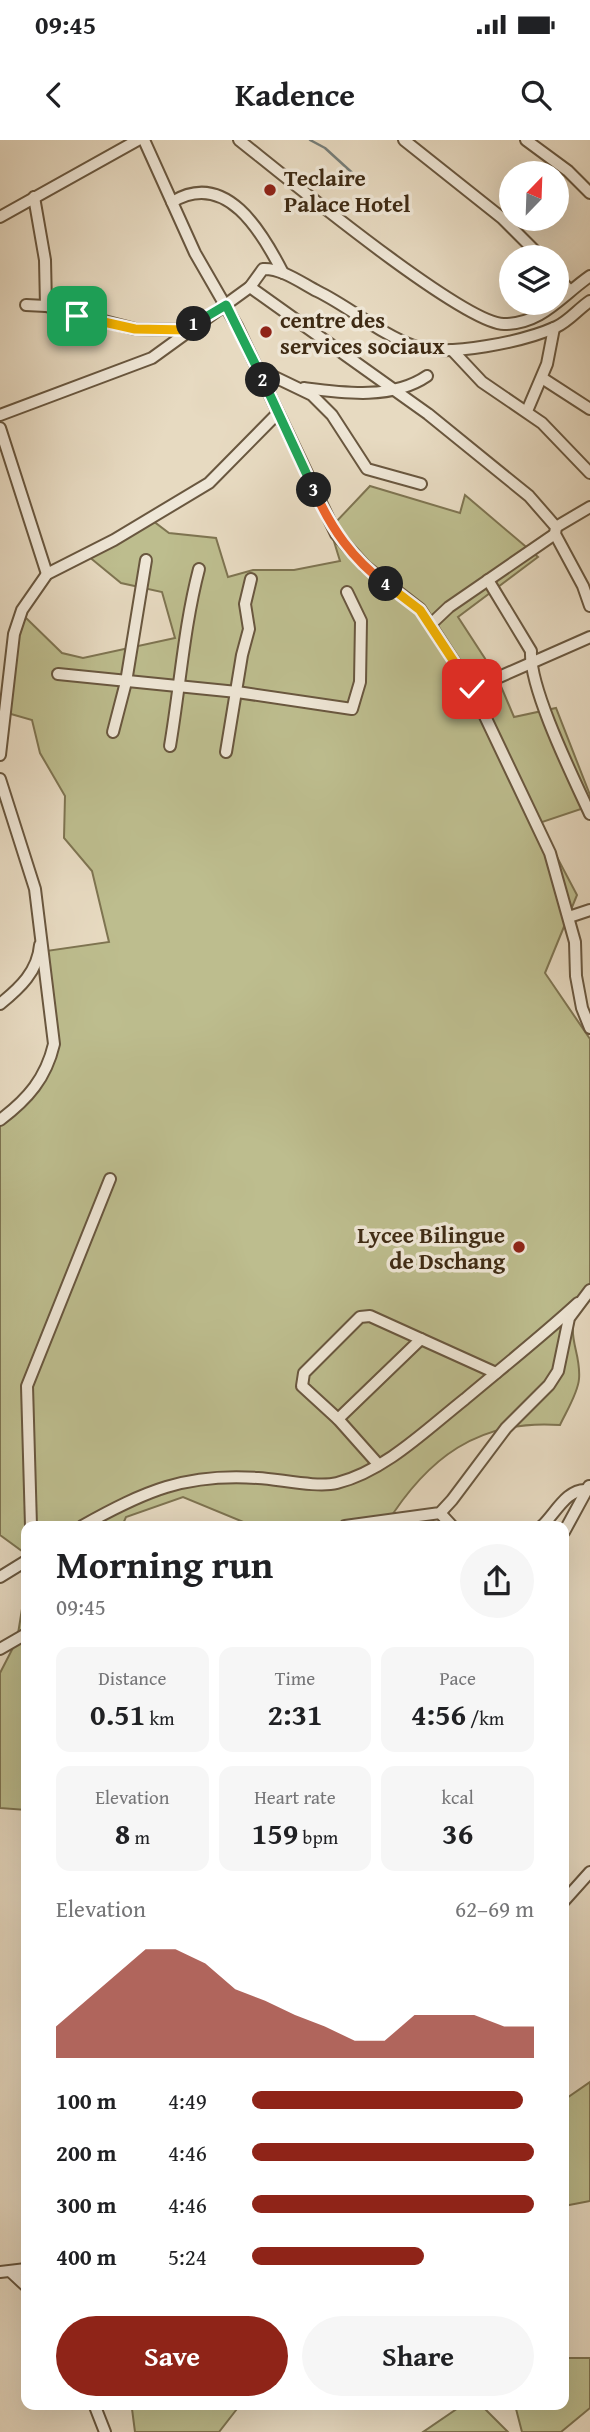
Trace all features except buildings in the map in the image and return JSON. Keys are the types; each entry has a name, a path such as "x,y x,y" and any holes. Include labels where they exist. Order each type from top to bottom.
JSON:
{"street":[{"path":"0,217 138,140"},
{"path":"144,140 195,253 226,305 258,369 276,415 323,511 343,543 384,583 410,599 431,624 472,689 550,853 569,917 582,1008 590,1028"},
{"path":"239,140 419,278 476,317 498,324 530,320 543,314 590,276"},
{"path":"404,140 502,218 529,245"},
{"path":"526,140 568,171 590,193"},
{"path":"172,202 183,195 201,191 236,204 257,228 283,273"},
{"path":"34,197 43,248 47,306"},
{"path":"0,415 152,358 250,287 263,269 283,273 348,307 397,339 418,348 452,351 554,328 590,301"},
{"path":"250,287 397,391 529,496 555,530 590,606"},
{"path":"26,305 47,306 135,329 188,330"},
{"path":"527,411 542,379 554,342 554,328"},
{"path":"452,351 482,382 527,411 590,473"},
{"path":"258,369 312,395 332,415 367,470 421,484"},
{"path":"297,387 337,392 397,391 427,376"},
{"path":"542,379 574,396 590,409"},
{"path":"0,755 1,708 14,634 22,610 47,574 114,540 209,483 276,415"},
{"path":"0,428 47,574"},
{"path":"431,624 555,530 590,507"},
{"path":"113,732 126,682 146,560"},
{"path":"170,746 180,686 187,611 199,569"},
{"path":"226,752 249,629 245,604 251,579"},
{"path":"488,580 531,651 530,664 590,814"},
{"path":"58,674 237,692 352,709 360,682 361,621 347,592"},
{"path":"472,689 590,637"},
{"path":"0,779 35,889 54,1044 48,1068 40,1082 0,1121"},
{"path":"569,917 590,910"},
{"path":"0,1004 29,976 39,958 41,934"},
{"path":"31,1521 27,1387 110,1180"},
{"path":"91,1521 176,1482 203,1478 256,1478 336,1484 378,1464 422,1434 590,1290"},
{"path":"381,1521 439,1513 452,1500 506,1428 558,1371 566,1325 578,1303"},
{"path":"378,1464 338,1419 302,1386 302,1379 360,1317 370,1316 496,1373"},
{"path":"338,1419 421,1339"},
{"path":"546,1521 576,1490 588,1487"},
{"path":"569,1523 588,1487"},
{"path":"439,1513 447,1521"},
{"path":"0,1577 21,1564"},
{"path":"0,1649 21,1637"},
{"path":"569,1895 590,1872"},
{"path":"6,2272 21,2281"},
{"path":"96,2410 105,2432"}],"green space":[{"path":"370,486 460,513 465,495 538,557 458,617 497,677 514,717 556,708 590,795 590,806 539,823 577,895 545,973 590,1039 590,1296 580,1308 573,1328 579,1367 576,1390 560,1425 504,1429 480,1436 458,1448 437,1463 419,1481 388,1521 241,1521 183,1497 126,1517 124,1521 21,1521 21,1550 0,1535 0,1120 22,1101 54,1046 46,951 109,942 92,871 64,838 65,796 40,753 32,720 4,712 22,614 62,653 83,658 175,638 162,592 121,583 88,556 153,521 169,533 216,538 228,577 253,570 294,570 340,561 332,535 319,512 335,523"},
{"path":"21,1615 21,1810 0,1808 0,1673 17,1640"},
{"path":"590,2082 590,2201 569,2205 569,2097"},
{"path":"569,2358 590,2358 590,2408 561,2432 522,2432 516,2410 569,2410"},
{"path":"132,2410 236,2410 219,2432 135,2432"},
{"path":"455,2410 486,2410 508,2432 423,2432"}],"waterway":[{"path":"310,140 325,148 359,179"}],"place":[{"name":"Teclaire Palace Hotel","path":"270,190"},
{"name":"centre des services sociaux","path":"266,332"},
{"name":"Lycee Bilingue de Dschang","path":"519,1247"}],"route":[{"path":"77,316 135,329 188,330 226,305 258,369 276,415 336,534 350,552 384,583 398,590 420,610 472,689"}]}
